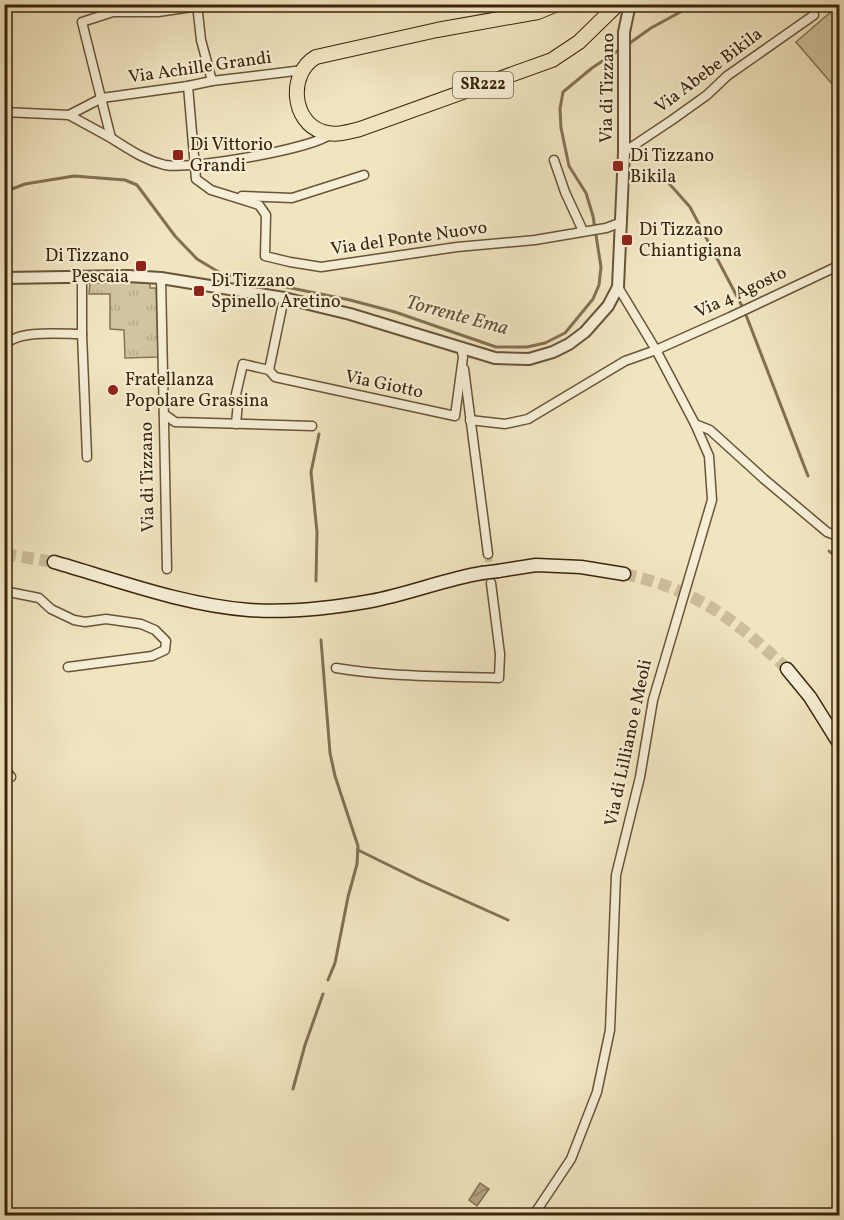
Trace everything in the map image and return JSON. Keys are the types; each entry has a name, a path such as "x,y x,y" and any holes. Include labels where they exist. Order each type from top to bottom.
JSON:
{"main road":[{"path":"332,134 316,129 305,118 299,107 297,87 303,70 312,59 436,30 538,12 557,4"},
{"name":"SR222","path":"332,134 360,129 541,64 579,42 618,4"},
{"path":"54,562 213,605 248,610 281,611 372,601 482,573 536,565 581,567 624,574"},
{"path":"787,669 810,697 840,745"}],"street":[{"path":"111,138 82,22 113,12 158,12 212,4"},
{"name":"Via di Tizzano","path":"4,278 161,278 284,298 350,314 462,352 495,358 529,359 553,352 585,332 608,306 618,287 624,152 624,32 630,4"},
{"path":"197,6 201,40 212,81"},
{"name":"Via Abebe Bikila","path":"624,152 707,95 727,76 813,15"},
{"name":"Via Achille Grandi","path":"69,115 102,98 303,70"},
{"path":"188,86 196,166"},
{"path":"4,112 69,115 139,156 153,162 178,166 196,166 320,141 332,134"},
{"path":"554,160 565,192 585,230"},
{"name":"Via del Ponte Nuovo","path":"196,166 196,179 211,190 259,205 264,210 266,215 265,256 321,267 457,248 535,240 606,228 622,222"},
{"path":"230,196 292,198 364,175"},
{"name":"Via 4 Agosto","path":"470,420 506,424 528,419 625,361 656,350 840,265"},
{"path":"82,277 87,458"},
{"name":"Via di Tizzano","path":"161,278 166,569"},
{"name":"Via di Lilliano e Meoli","path":"532,1215 572,1159 597,1092 609,1030 616,875 640,777 653,700 712,500 708,456 695,424 656,350 618,287"},
{"path":"269,370 284,298"},
{"path":"4,346 14,337 82,333"},
{"path":"462,352 488,554"},
{"name":"Via Giotto","path":"236,424 238,402 236,394 243,364 269,370 275,377 455,416 462,352"},
{"path":"164,414 175,422 312,426"},
{"path":"164,429 175,422"},
{"path":"695,424 710,430 827,532 840,537"},
{"path":"336,668 363,673 419,677 499,678 500,654 491,583"},
{"path":"4,591 39,598 51,609 85,622 105,619 141,624 155,630 166,641 165,650 152,656 68,667"},
{"path":"4,768 11,777"}],"green space":[{"path":"839,5 839,92 796,42"},
{"path":"95,279 150,282 150,288 156,288 158,357 125,358 124,330 110,329 110,294 89,294 90,283"}],"water":[{"path":"480,1183 489,1189 477,1206 469,1200"}],"waterway":[{"name":"Torrente Ema","path":"627,45 651,28 695,4"},
{"name":"Torrente Ema","path":"4,192 25,184 74,176 125,180 137,185 175,236 197,259 222,274 350,300 395,312 496,347 527,347 545,343 565,333 593,299 599,285 601,267 593,216 586,193 569,166 561,128 560,109 563,92 592,68 622,48"},
{"path":"666,180 690,207 742,306"},
{"path":"746,315 808,476"},
{"path":"316,581 317,532 311,472 319,434"},
{"path":"829,551 840,561"},
{"path":"321,640 330,753 335,776 358,846 357,864 335,963 328,980"},
{"path":"358,850 508,920"},
{"path":"293,1089 305,1045 323,994"}],"tunnel":[{"path":"4,554 54,562"},
{"path":"488,554 491,576"},
{"path":"624,574 672,588 713,609 732,621 787,669"}],"place":[{"name":"Di Vittorio Grandi","path":"178,155"},
{"name":"Di Tizzano Bikila","path":"618,166"},
{"name":"Di Tizzano Chiantigiana","path":"627,240"},
{"name":"Di Tizzano Pescaia","path":"141,266"},
{"name":"Di Tizzano Spinello Aretino","path":"199,291"},
{"name":"Fratellanza Popolare Grassina","path":"113,390"}]}
